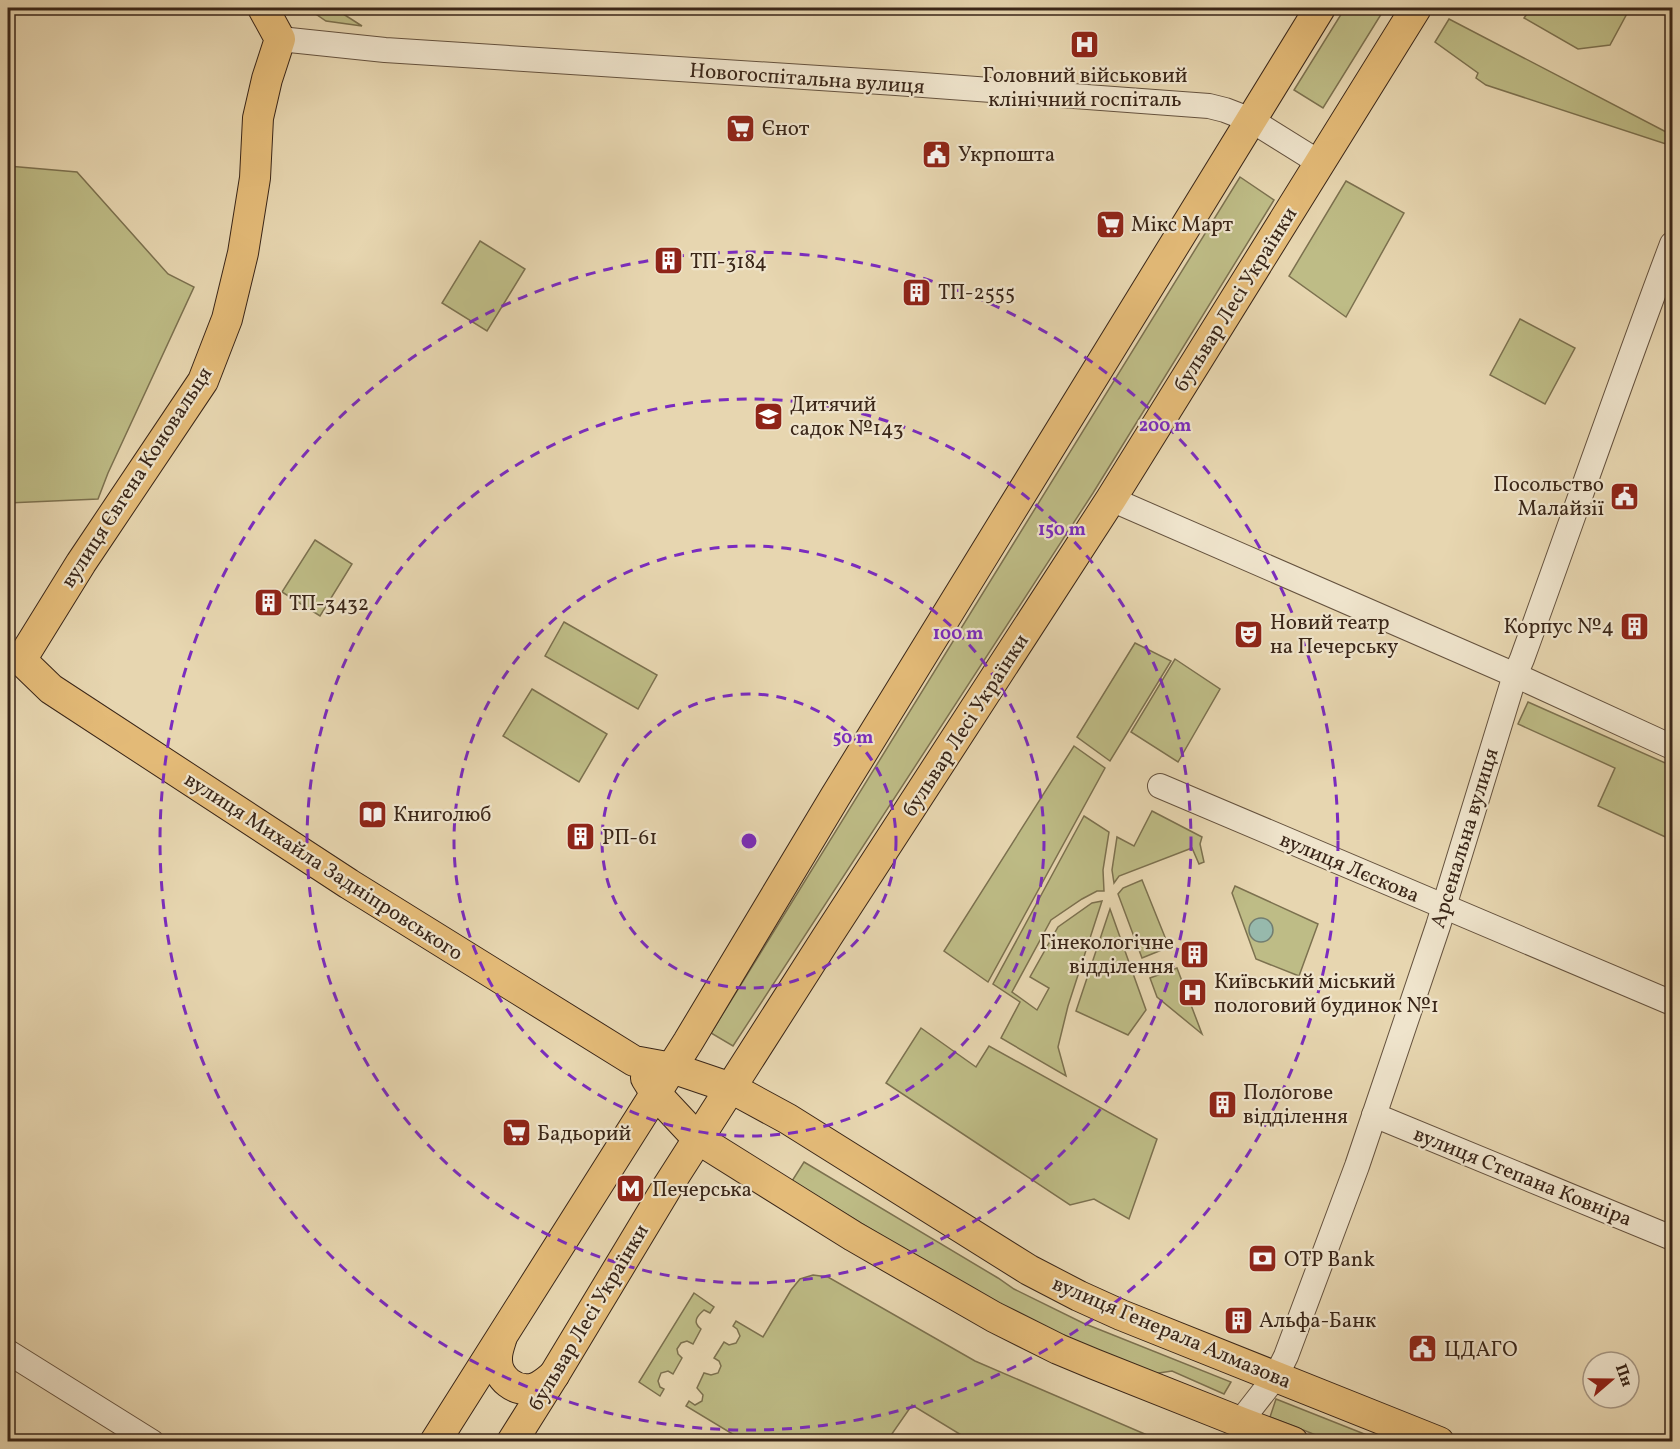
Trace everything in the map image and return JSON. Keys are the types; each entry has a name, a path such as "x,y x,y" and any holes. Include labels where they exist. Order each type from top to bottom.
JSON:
{"main road":[{"path":"264,8 280,39"},
{"path":"435,1442 656,1094 835,797 1320,8"},
{"name":"бульвар Лесі Українки","path":"512,1442 660,1199 1111,499 1416,8"},
{"name":"вулиця Євгена Коновальця","path":"21,660 81,563 203,381 227,319 243,253 255,178 258,118 280,39"},
{"name":"вулиця Михайла Задніпровського","path":"21,660 51,689 349,884 634,1061 672,1068"},
{"name":"вулиця Михайла Задніпровського","path":"634,1061 656,1094 698,1139"},
{"name":"вулиця Генерала Алмазова","path":"672,1068 731,1088 788,1119 1029,1270 1079,1296 1121,1315 1439,1442"},
{"path":"698,1139 853,1236 994,1317 1059,1349 1293,1442"},
{"path":"501,1340 496,1359 506,1382 513,1386 530,1389 554,1375"}],"street":[{"name":"Новогоспітальна вулиця","path":"280,39 384,51 896,83 1209,106 1251,120 1320,163"},
{"name":"Арсенальна вулиця","path":"1240,1422 1276,1376 1286,1356 1358,1166 1444,906 1515,675 1672,244"},
{"path":"1111,499 1515,675 1672,747"},
{"name":"вулиця Лєскова","path":"1160,786 1672,1003"},
{"name":"вулиця Степана Ковніра","path":"1374,1115 1672,1238"},
{"path":"8,1352 152,1442"}],"shaded area":[{"path":"307,8 334,8 362,26 326,21"},
{"path":"1345,8 1385,8 1323,108 1294,90"},
{"path":"1531,8 1630,8 1610,45 1578,49 1524,18"},
{"path":"1449,19 1672,135 1672,146 1486,85 1476,78 1478,73 1435,42"},
{"path":"8,166 77,172 168,274 194,287 98,499 8,503"},
{"path":"1240,177 1274,200 1093,493 733,1046 711,1033"},
{"path":"1346,181 1404,213 1346,317 1289,276"},
{"path":"480,241 525,269 487,331 442,303"},
{"path":"1520,319 1575,348 1545,404 1490,375"},
{"path":"315,540 352,564 320,616 282,592"},
{"path":"564,622 657,675 638,709 545,656"},
{"path":"1135,643 1171,661 1110,761 1077,737"},
{"path":"1175,659 1220,689 1178,762 1131,732"},
{"path":"532,689 607,734 579,782 503,736"},
{"path":"1528,702 1672,766 1672,840 1598,806 1615,768 1518,724"},
{"path":"1074,746 1105,768 988,982 944,951"},
{"path":"1152,811 1202,837 1200,844 1204,862 1199,864 1192,848 1119,876 1114,883 1112,870 1117,837 1134,846"},
{"path":"1084,816 1109,832 1103,870 1104,891 1097,891 1082,899 1051,920 1012,992 1037,1010 1049,988 1030,977 1058,927 1092,903 1102,901 1068,1006 1058,1047 1066,1076 1001,1038 1020,1002 993,984"},
{"path":"1142,880 1169,947 1142,958 1118,894 1123,888"},
{"path":"1235,886 1318,924 1299,976 1256,959 1232,893"},
{"path":"1110,909 1146,1010 1128,1035 1076,1011"},
{"path":"1261,918 1266,919 1272,925 1272,935 1266,941 1261,942 1256,941 1250,935 1249,930 1250,925 1256,919"},
{"path":"1177,968 1202,1034 1157,997 1150,978"},
{"path":"921,1028 976,1067 989,1046 1157,1139 1129,1219 1094,1199 1070,1205 886,1083"},
{"path":"804,1162 1014,1289 1083,1323 1231,1382 1224,1394 1172,1371 1152,1374 1080,1344 985,1299 792,1181"},
{"path":"813,1275 828,1277 975,1361 1161,1441 971,1441 912,1405 887,1441 744,1441 686,1406 689,1401 695,1405 702,1401 703,1395 697,1388 704,1373 711,1375 718,1373 721,1366 714,1358 724,1342 729,1345 736,1343 740,1336 733,1326 736,1321 763,1337 791,1290 800,1279"},
{"path":"694,1293 714,1307 710,1313 704,1310 698,1317 696,1321 701,1329 693,1344 687,1341 681,1343 677,1349 682,1358 673,1374 668,1371 661,1373 658,1381 660,1387 664,1389 660,1396 639,1382"},
{"path":"1276,1399 1382,1441 1331,1441 1270,1417"}],"place":[{"name":"Головний військовий клінічний госпіталь","path":"1085,44"},
{"name":"Єнот","path":"741,128"},
{"name":"Укрпошта","path":"937,154"},
{"name":"Мікс Март","path":"1110,224"},
{"name":"ТП-3184","path":"669,261"},
{"name":"ТП-2555","path":"917,292"},
{"name":"Дитячий садок №143","path":"769,416"},
{"name":"Посольство Малайзії","path":"1625,496"},
{"name":"ТП-3432","path":"268,603"},
{"name":"Корпус №4","path":"1635,626"},
{"name":"Новий театр на Печерську","path":"1249,634"},
{"name":"Книголюб","path":"372,814"},
{"name":"РП-61","path":"581,837"},
{"name":"Гінекологічне відділення","path":"1195,954"},
{"name":"Київський міський пологовий будинок №1","path":"1193,993"},
{"name":"Пологове відділення","path":"1222,1104"},
{"name":"Бадьорий","path":"516,1133"},
{"name":"Печерська","path":"631,1189"},
{"name":"OTP Bank","path":"1263,1259"},
{"name":"Альфа-Банк","path":"1238,1320"},
{"name":"ЦДАГО","path":"1423,1349"}]}
